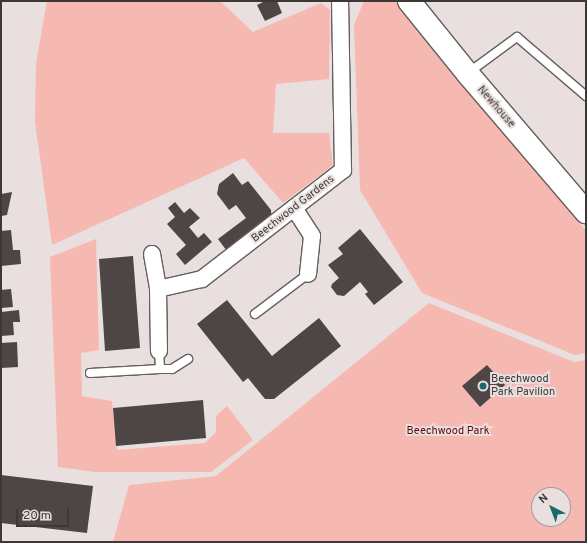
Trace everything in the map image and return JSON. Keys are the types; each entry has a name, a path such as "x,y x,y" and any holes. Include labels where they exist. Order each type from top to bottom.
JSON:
{"main road":[{"name":"Newhouse","path":"409,1 468,74 586,212"}],"street":[{"name":"Beechwood Gardens","path":"158,288 202,279 343,170 340,1"},
{"path":"294,208 312,236 308,274"},
{"path":"152,254 158,288 159,351"}],"lane":[{"path":"468,74 517,37 586,96"},
{"path":"256,314 308,274"},
{"path":"159,351 160,369"},
{"path":"90,373 172,369 188,359"}],"green space":[{"path":"47,1 220,1 253,32 321,3 330,10 329,79 276,84 273,133 329,133 333,165 283,203 244,158 52,245 35,122 36,63"},
{"path":"364,1 396,1 586,231 586,353 575,355 422,293 360,190 354,25"},
{"path":"96,239 99,350 81,353 82,396 112,401 117,450 205,443 216,432 216,416 227,406 253,440 211,472 95,472 58,467 50,257"},
{"name":"Beechwood Park","path":"429,303 574,362 586,360 586,542 113,542 129,485 216,476"}],"building":[{"path":"265,1 277,1 282,13 265,21 257,5"},
{"path":"233,173 242,185 248,181 271,210 272,222 229,254 218,239 246,218 236,205 229,210 217,194 219,184"},
{"path":"12,192 7,215 1,216 1,194"},
{"path":"175,202 184,213 190,208 200,218 189,227 198,238 204,233 212,242 185,265 176,254 186,245 167,224 175,217 168,208"},
{"path":"360,229 403,282 374,305 365,294 368,292 360,282 344,296 337,295 331,287 332,284 339,278 328,265 343,254 338,248"},
{"path":"11,230 13,250 20,250 21,264 1,266 1,231"},
{"path":"133,256 140,348 105,351 99,259"},
{"path":"11,289 13,307 1,308 1,290"},
{"path":"227,300 272,356 319,318 341,346 274,399 265,399 248,378 243,382 197,324"},
{"path":"19,310 20,322 13,322 14,335 1,336 1,312"},
{"path":"17,342 18,367 1,368 1,343"},
{"name":"Beechwood Park Pavilion","path":"487,365 505,385 480,407 462,386"},
{"path":"203,400 206,438 116,446 113,408"},
{"path":"1,475 93,486 87,533 1,523"}],"place":[{"name":"Beechwood Park Pavilion","path":"483,386"}]}
